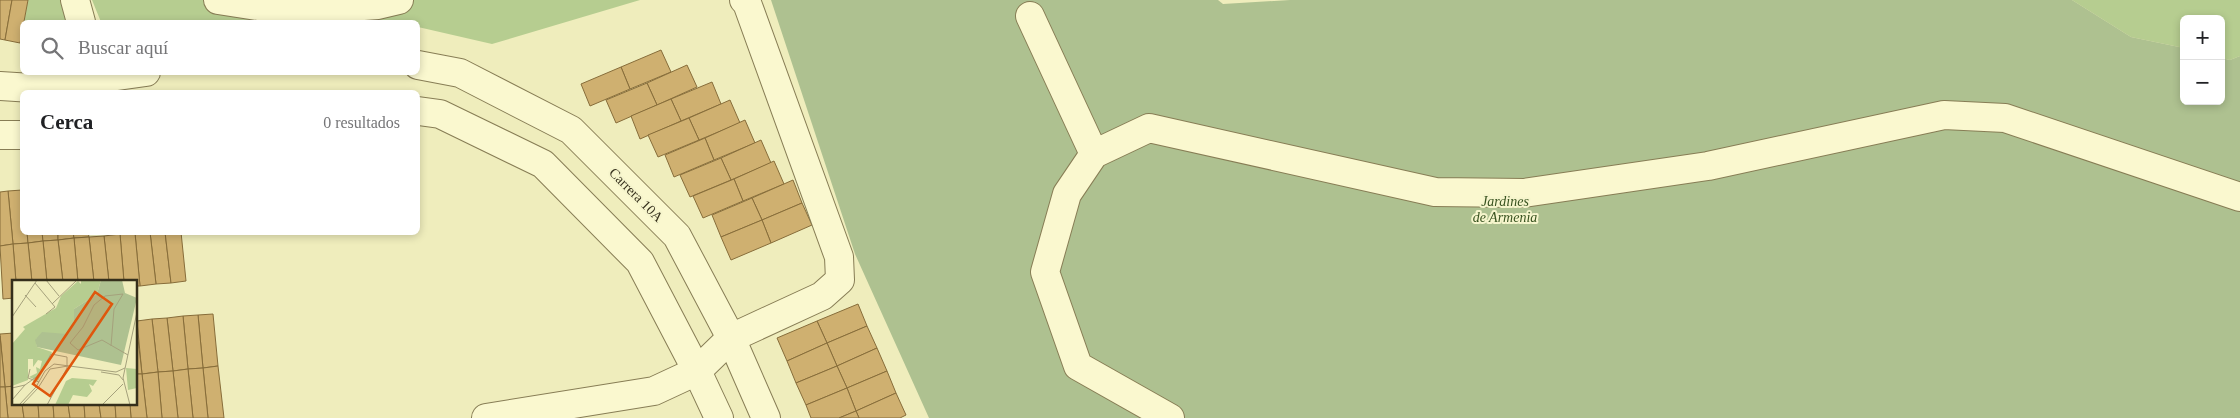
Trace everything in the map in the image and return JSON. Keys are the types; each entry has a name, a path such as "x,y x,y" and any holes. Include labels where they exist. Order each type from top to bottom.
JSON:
{"street":[{"path":"75,0 80,20"},
{"path":"218,0 291,11 378,5 399,0"},
{"path":"486,418 654,391 697,371 730,338 822,296 840,280 839,257 747,3 744,0"},
{"path":"1030,16 1094,154"},
{"name":"Carrera 10A","path":"420,65 460,73 571,130 677,236 730,338 766,418"},
{"path":"0,86 32,88 102,76"},
{"path":"420,111 440,114 543,164 640,262 697,371 719,418"},
{"path":"1170,418 1078,366 1045,272 1067,194 1094,154 1149,128 1435,192 1524,193 1708,166 1944,115 2005,118 2240,197"},
{"path":"0,135 20,136"}],"green space":[{"path":"28,0 60,0 65,20 24,20"},
{"path":"92,0 284,0 283,20 100,20"},
{"path":"298,0 640,0 492,44 420,27 420,20 351,20 348,10"},
{"name":"Jardines de Armenia","path":"771,0 1218,0 1223,4 1290,0 2072,0 2131,37 2180,47 2180,105 2225,105 2225,59 2230,60 2240,56 2240,418 929,418 855,254"},
{"path":"2072,0 2240,0 2240,56 2230,60 2225,59 2225,15 2180,15 2180,47 2131,37"}],"building":[{"path":"0,0 12,0 5,40 0,39"},
{"path":"12,0 28,0 24,20 20,20 20,43 5,40"},
{"path":"661,50 671,72 630,89 621,67"},
{"path":"687,65 697,87 657,105 647,83"},
{"path":"621,67 630,89 590,106 581,84"},
{"path":"712,82 721,104 681,121 671,99"},
{"path":"647,83 657,105 616,123 606,100"},
{"path":"671,99 681,121 640,139 631,116"},
{"path":"730,100 740,123 699,140 689,118"},
{"path":"689,118 699,140 658,157 648,135"},
{"path":"745,120 755,143 714,160 705,138"},
{"path":"705,138 714,160 674,177 665,155"},
{"path":"761,140 771,163 731,180 721,158"},
{"path":"721,158 731,180 690,197 680,175"},
{"path":"774,161 784,184 743,201 734,179"},
{"path":"734,179 743,201 703,218 693,196"},
{"path":"793,180 802,203 762,220 752,198"},
{"path":"20,190 20,235 27,235 28,243 13,244 8,191"},
{"path":"8,191 13,244 0,246 0,192"},
{"path":"752,198 762,220 721,237 712,215"},
{"path":"802,203 812,225 771,243 762,220"},
{"path":"762,220 771,243 731,260 721,237"},
{"path":"27,235 42,235 43,241 28,243"},
{"path":"42,235 58,235 58,240 43,241"},
{"path":"58,235 74,235 74,238 58,240"},
{"path":"74,235 89,235 89,237 74,238"},
{"path":"120,235 135,235 140,286 138,286 138,280 124,280"},
{"path":"120,235 124,280 109,280 104,236"},
{"path":"135,235 150,235 156,284 140,286"},
{"path":"150,235 165,235 171,283 156,284"},
{"path":"165,235 181,235 186,281 171,283"},
{"path":"104,236 109,280 94,280 89,237"},
{"path":"89,237 94,280 78,280 74,238"},
{"path":"74,238 78,280 63,280 58,240"},
{"path":"58,240 63,280 47,280 43,241"},
{"path":"43,241 47,280 32,280 28,243"},
{"path":"28,243 32,280 16,280 13,244"},
{"path":"13,244 16,280 12,280 12,298 3,299 0,246"},
{"path":"858,304 867,326 827,343 817,321"},
{"path":"213,314 218,366 203,368 198,315"},
{"path":"198,315 203,368 188,369 183,316"},
{"path":"183,316 188,369 173,371 167,318"},
{"path":"167,318 173,371 158,372 152,319"},
{"path":"152,319 158,372 142,374 138,321"},
{"path":"817,321 827,343 787,361 777,338"},
{"path":"867,326 877,348 837,366 827,343"},
{"path":"12,333 12,386 5,387 0,334"},
{"path":"0,336 5,387 0,387"},
{"path":"138,339 142,374 138,374"},
{"path":"827,343 837,366 796,383 787,361"},
{"path":"877,348 887,371 847,388 837,366"},
{"path":"218,366 224,418 208,418 203,368"},
{"path":"837,366 847,388 806,405 796,383"},
{"path":"203,368 208,418 193,418 188,369"},
{"path":"188,369 193,418 178,418 173,371"},
{"path":"173,371 178,418 162,418 158,372"},
{"path":"887,371 896,393 856,411 847,388"},
{"path":"158,372 162,418 147,418 142,374"},
{"path":"138,374 142,374 147,418 131,418 130,406 138,406"},
{"path":"12,386 12,406 22,406 24,418 8,418 5,387"},
{"path":"0,387 5,387 8,418 0,418"},
{"path":"847,388 856,411 839,418 811,418 806,405"},
{"path":"896,393 906,415 900,418 859,418 856,411"},
{"path":"22,406 38,406 39,418 24,418"},
{"path":"38,406 53,406 54,418 39,418"},
{"path":"53,406 68,406 70,418 54,418"},
{"path":"68,406 84,406 85,418 70,418"},
{"path":"84,406 99,406 101,418 85,418"},
{"path":"99,406 115,406 116,418 101,418"},
{"path":"115,406 130,406 131,418 116,418"},
{"path":"856,411 859,418 839,418"}]}
